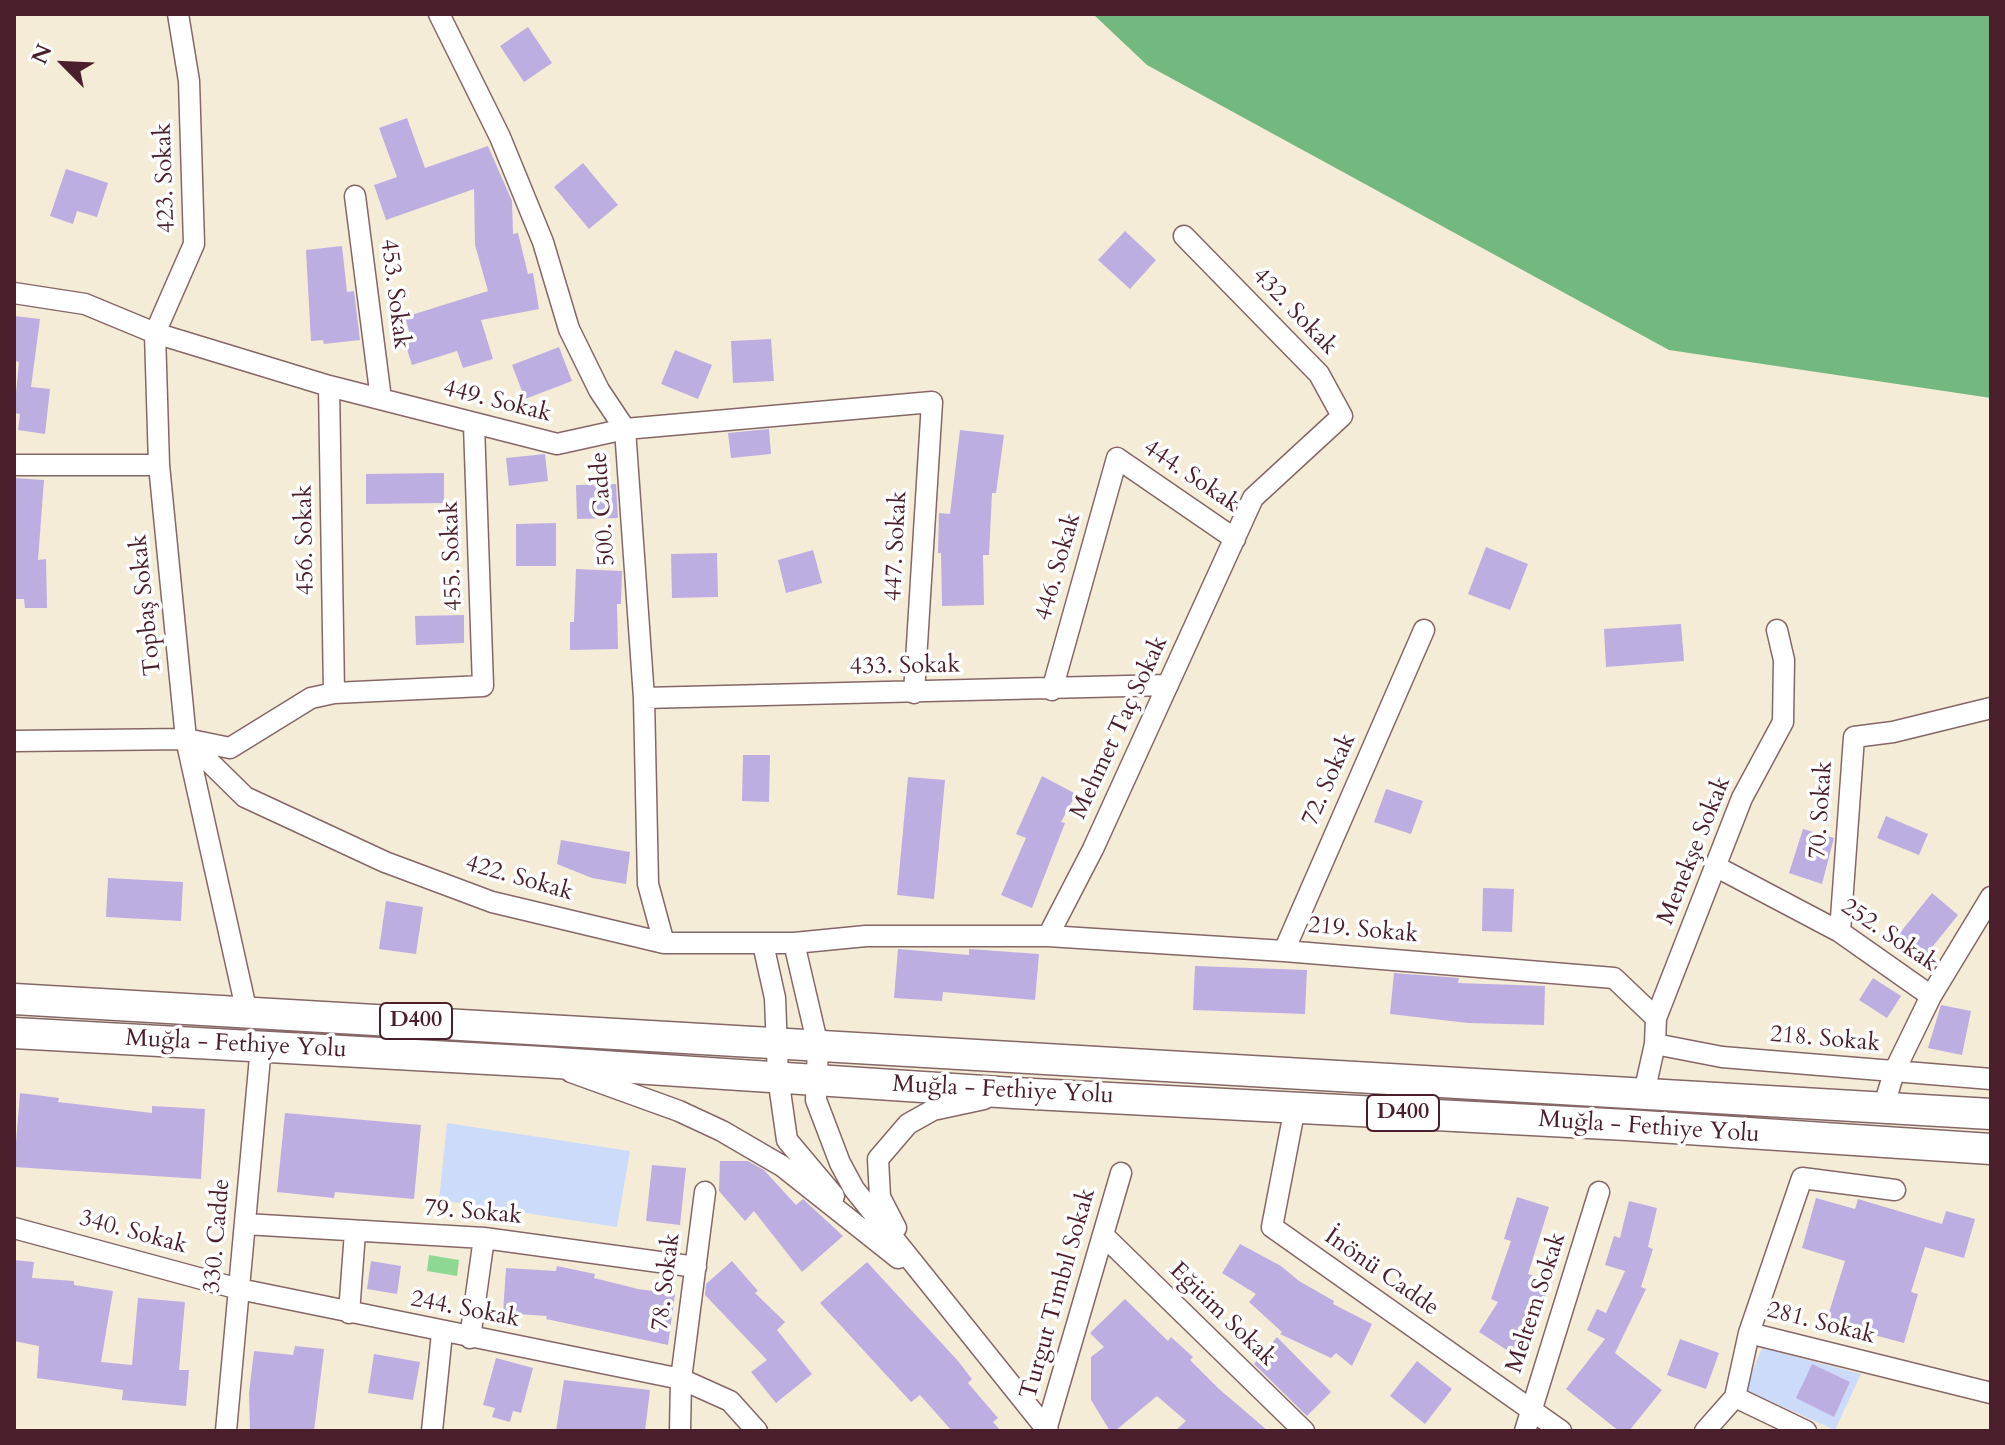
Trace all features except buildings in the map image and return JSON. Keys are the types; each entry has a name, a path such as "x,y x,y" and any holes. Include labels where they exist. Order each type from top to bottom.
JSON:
{"highway":[{"name":"Muğla - Fethiye Yolu","path":"14,999 1991,1114"},
{"name":"Muğla - Fethiye Yolu","path":"14,1033 1991,1149"}],"street":[{"name":"423. Sokak","path":"155,333 194,244 189,81 178,14"},
{"name":"500. Cadde","path":"439,14 511,163 543,242 569,329 599,390 625,429 644,698 648,884 664,943"},
{"name":"453. Sokak","path":"355,196 381,399"},
{"name":"432. Sokak","path":"1184,236 1319,374 1342,416 1253,498 1235,539"},
{"path":"14,293 85,304 155,333"},
{"name":"449. Sokak","path":"155,333 329,386 557,444 625,429 932,402"},
{"name":"Topbaş Sokak","path":"155,333 159,465 186,739 247,1013"},
{"name":"456. Sokak","path":"329,386 334,693"},
{"name":"447. Sokak","path":"914,693 932,402"},
{"name":"455. Sokak","path":"334,693 483,686 474,425"},
{"name":"444. Sokak","path":"1117,458 1235,539"},
{"name":"446. Sokak","path":"1052,690 1117,458"},
{"path":"14,465 159,465"},
{"name":"Mehmet Taç Sokak","path":"1048,936 1235,539"},
{"name":"72. Sokak","path":"1284,951 1424,630"},
{"name":"Menekşe Sokak","path":"1644,1093 1655,1044 1656,1018 1742,798 1783,722 1784,660 1777,630"},
{"name":"433. Sokak","path":"644,698 1168,685"},
{"path":"14,741 186,739 230,748 311,698 334,693"},
{"name":"70. Sokak","path":"1840,932 1854,737 1893,732 1991,708"},
{"name":"422. Sokak","path":"186,739 245,797 385,862 492,902 664,943 794,943 866,936 1048,936"},
{"name":"252. Sokak","path":"1715,866 1840,932 1931,996 1991,897"},
{"name":"219. Sokak","path":"1048,936 1284,951 1614,978 1656,1018"},
{"path":"794,943 818,1046 814,1080 816,1100 840,1163 854,1189 1047,1430"},
{"path":"763,944 775,998 778,1077 787,1140 856,1224"},
{"path":"1883,1109 1894,1072 1931,996"},
{"name":"218. Sokak","path":"1655,1044 1722,1057 1991,1079"},
{"name":"330. Cadde","path":"226,1431 261,1046"},
{"path":"542,1062 679,1111 722,1131 782,1166 923,1277"},
{"path":"923,1277 880,1197 878,1159 908,1124 933,1110 1014,1093"},
{"name":"İnönü Cadde","path":"1295,1107 1272,1227 1528,1421 1561,1431"},
{"name":"Turgut Tımbıl Sokak","path":"1047,1430 1121,1173"},
{"name":"281. Sokak","path":"1895,1190 1802,1178 1749,1333 1991,1393"},
{"name":"78. Sokak","path":"680,1431 681,1379 705,1192"},
{"name":"Meltem Sokak","path":"1528,1421 1599,1192"},
{"name":"79. Sokak","path":"245,1224 484,1238 696,1267"},
{"name":"340. Sokak","path":"14,1228 239,1289"},
{"path":"349,1313 355,1232"},
{"name":"Eğitim Sokak","path":"1104,1236 1304,1431"},
{"path":"470,1338 484,1238"},
{"name":"244. Sokak","path":"239,1289 442,1333 681,1379 730,1401 757,1431"},
{"path":"432,1431 442,1333"},
{"path":"1705,1431 1735,1397 1749,1333"},
{"path":"1735,1397 1806,1431"}],"shaded area":[{"path":"447,1123 630,1151 617,1227 439,1200"},
{"path":"1762,1348 1861,1374 1835,1430 1745,1390"}],"green space":[{"path":"1093,14 1991,14 1991,398 1669,350 1147,65"},
{"path":"429,1255 459,1260 457,1276 427,1271"}]}
